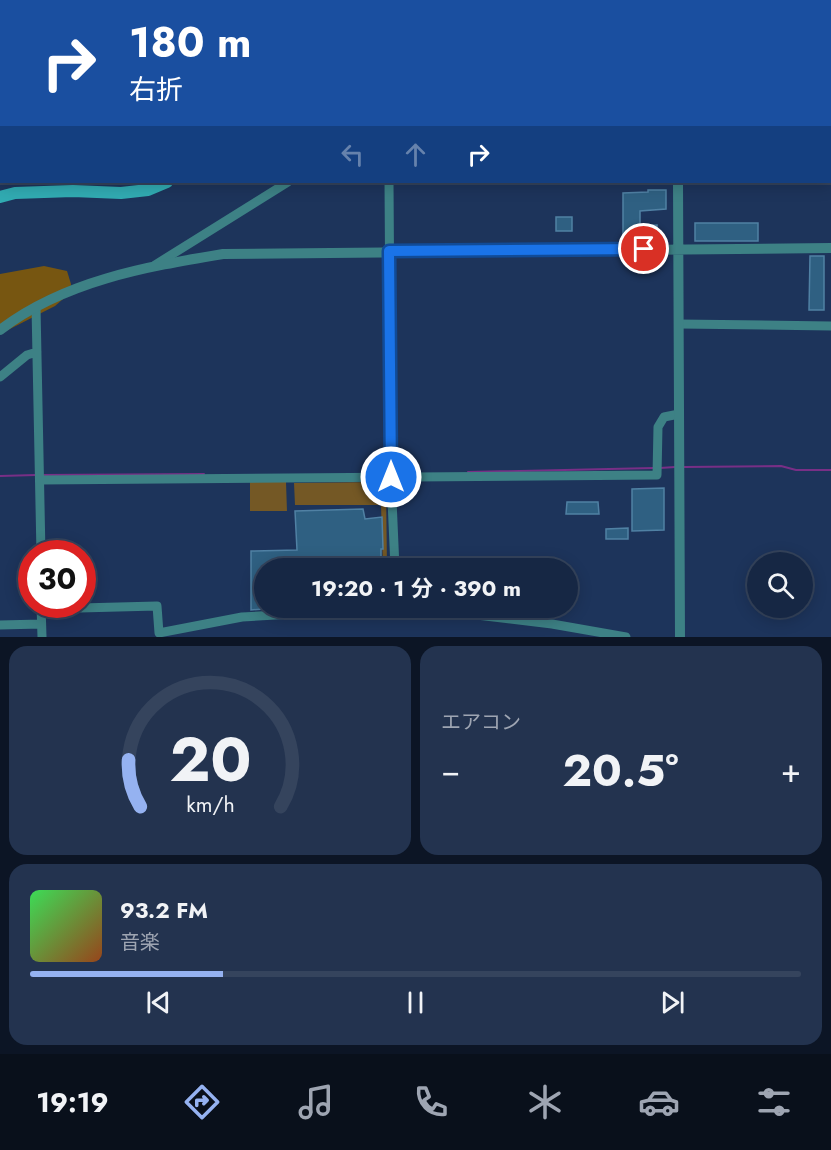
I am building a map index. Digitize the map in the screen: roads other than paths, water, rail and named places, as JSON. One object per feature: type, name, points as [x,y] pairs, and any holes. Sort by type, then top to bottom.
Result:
[{"type":"main road","points":[[0,197],[15,193],[110,187],[148,190],[165,183]]},
{"type":"street","points":[[155,265],[286,183]]},
{"type":"street","points":[[389,183],[391,477],[395,558]]},
{"type":"street","points":[[678,183],[680,637]]},
{"type":"street","points":[[0,330],[63,293],[155,265],[223,254],[831,248]]},
{"type":"street","points":[[36,307],[41,540]]},
{"type":"street","points":[[679,324],[831,326]]},
{"type":"street","points":[[0,377],[27,355],[37,352]]},
{"type":"street","points":[[40,480],[657,475],[658,427],[664,417],[679,414]]},
{"type":"street","points":[[96,607],[157,606],[159,633],[254,615]]},
{"type":"street","points":[[41,618],[42,637]]},
{"type":"street","points":[[502,618],[626,637]]},
{"type":"street","points":[[0,625],[41,624]]},
{"type":"waterway","points":[[684,467],[781,466],[796,470],[831,470]]},
{"type":"waterway","points":[[660,468],[675,467]]},
{"type":"waterway","points":[[468,472],[654,468]]},
{"type":"waterway","points":[[42,475],[204,474]]},
{"type":"waterway","points":[[0,476],[36,475]]}]
